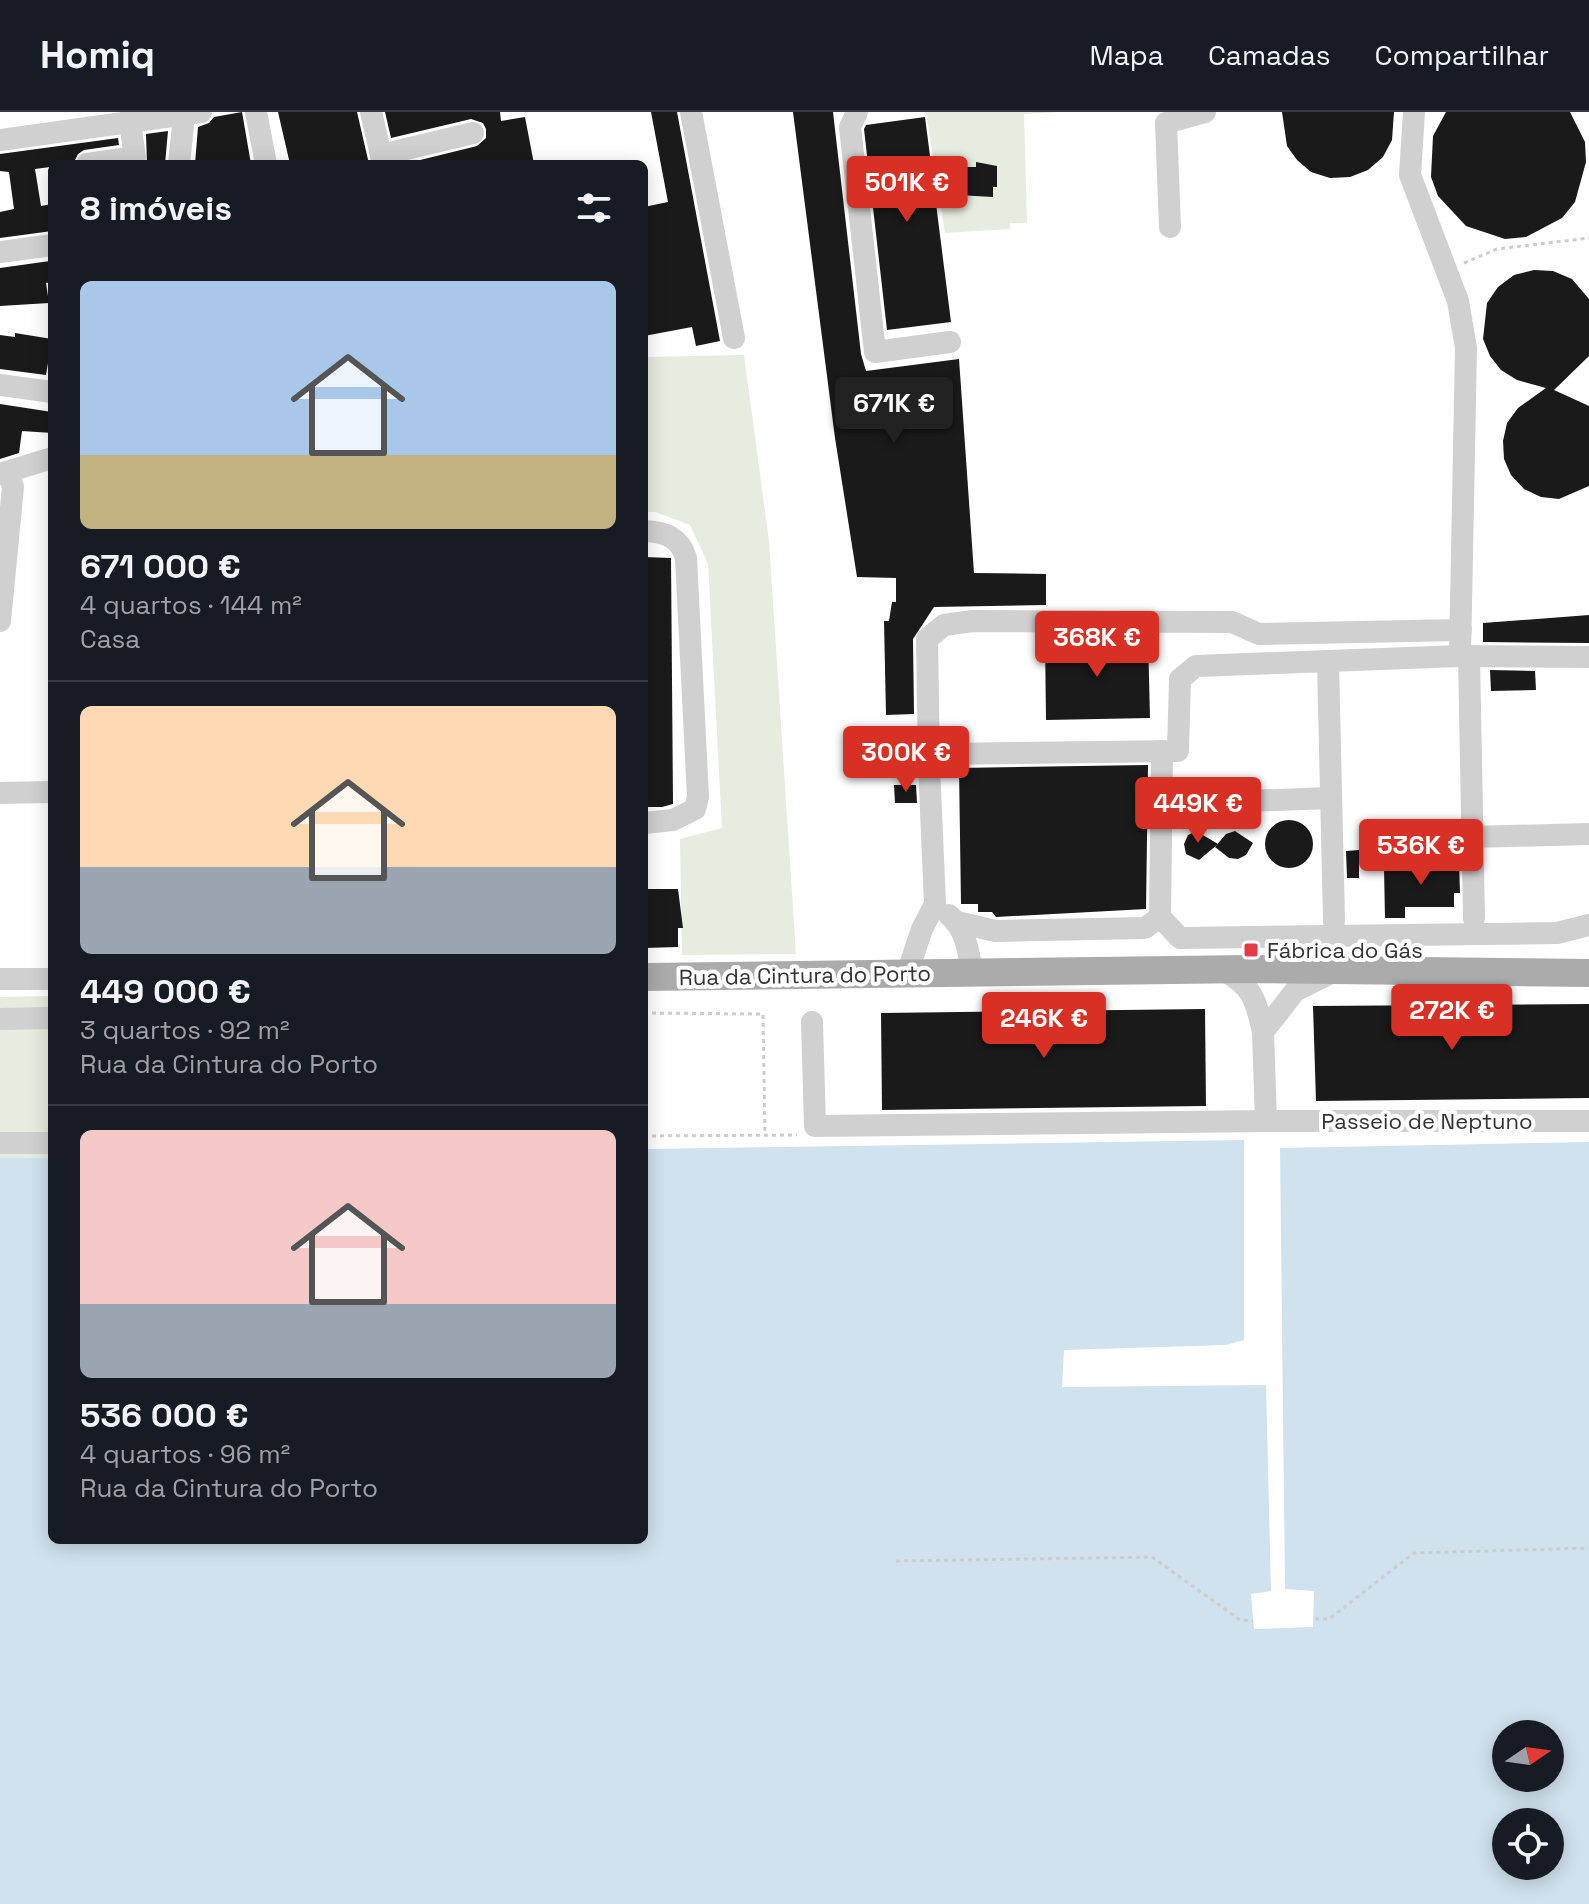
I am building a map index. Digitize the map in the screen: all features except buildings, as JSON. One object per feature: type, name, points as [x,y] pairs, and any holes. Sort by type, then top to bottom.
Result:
[{"type":"main road","name":"Rua da Cintura do Porto","points":[[648,977],[1223,970],[1589,973]]},
{"type":"street","points":[[256,112],[265,160]]},
{"type":"street","points":[[371,112],[382,159],[473,133]]},
{"type":"street","points":[[691,112],[734,338]]},
{"type":"street","points":[[857,112],[850,127],[875,352],[950,342]]},
{"type":"street","points":[[1170,227],[1166,123],[1205,112]]},
{"type":"street","points":[[1414,112],[1410,175],[1458,301],[1466,348],[1460,656],[1474,918]]},
{"type":"street","points":[[0,140],[192,114],[180,160]]},
{"type":"street","points":[[114,160],[135,157],[130,123]]},
{"type":"street","points":[[0,252],[48,246]]},
{"type":"street","points":[[0,385],[48,391]]},
{"type":"street","points":[[0,474],[48,459]]},
{"type":"street","points":[[0,474],[9,475],[13,487],[0,621]]},
{"type":"street","points":[[648,532],[669,535],[680,544],[686,558],[698,797],[695,809],[686,816],[648,822]]},
{"type":"street","points":[[907,974],[922,929],[935,904],[927,639],[944,625],[973,621],[1232,622],[1259,634],[1461,630]]},
{"type":"street","points":[[929,765],[941,754],[1178,751],[1180,679],[1196,666],[1462,656],[1589,657]]},
{"type":"street","points":[[1328,662],[1334,921]]},
{"type":"street","points":[[1162,751],[1160,917],[1180,938],[1557,933],[1589,925]]},
{"type":"street","points":[[0,793],[48,792]]},
{"type":"street","points":[[1162,804],[1331,798]]},
{"type":"street","points":[[1471,837],[1589,834]]},
{"type":"street","points":[[935,904],[957,922],[995,931],[1145,928],[1160,917]]},
{"type":"street","points":[[957,922],[969,951],[972,973]]},
{"type":"street","points":[[1223,970],[1243,982],[1253,993],[1263,1032],[1266,1121]]},
{"type":"street","points":[[1263,1032],[1295,991],[1337,970]]},
{"type":"street","points":[[0,979],[48,979]]},
{"type":"street","points":[[0,1019],[48,1018]]},
{"type":"street","name":"Passeio de Neptuno","points":[[812,1022],[815,1126],[1589,1121]]},
{"type":"street","points":[[0,1143],[48,1143]]},
{"type":"path","points":[[1446,271],[1497,249],[1589,238]]},
{"type":"path","points":[[648,1013],[763,1014],[765,1135],[648,1136]]},
{"type":"path","points":[[1315,1619],[1329,1619],[1414,1553],[1589,1548]]},
{"type":"path","points":[[896,1561],[1152,1557],[1240,1620],[1253,1621]]},
{"type":"shaded area","points":[[926,112],[1059,112],[1024,114],[1027,223],[1010,223],[1010,229],[945,233]]},
{"type":"shaded area","points":[[744,355],[769,541],[796,954],[682,955],[680,839],[722,828],[708,564],[690,525],[648,512],[648,357]]},
{"type":"shaded area","points":[[48,996],[48,1446],[0,1453],[0,997]]},
{"type":"water","points":[[1244,1140],[1244,1340],[1226,1345],[1064,1350],[1062,1387],[1266,1385],[1271,1591],[1251,1594],[1254,1629],[1313,1627],[1314,1591],[1285,1589],[1280,1148],[1589,1142],[1589,1904],[0,1904],[0,1158],[48,1158],[48,1544],[648,1544],[648,1149]]},
{"type":"place","name":"Fábrica do Gás","points":[[1251,950]]}]
